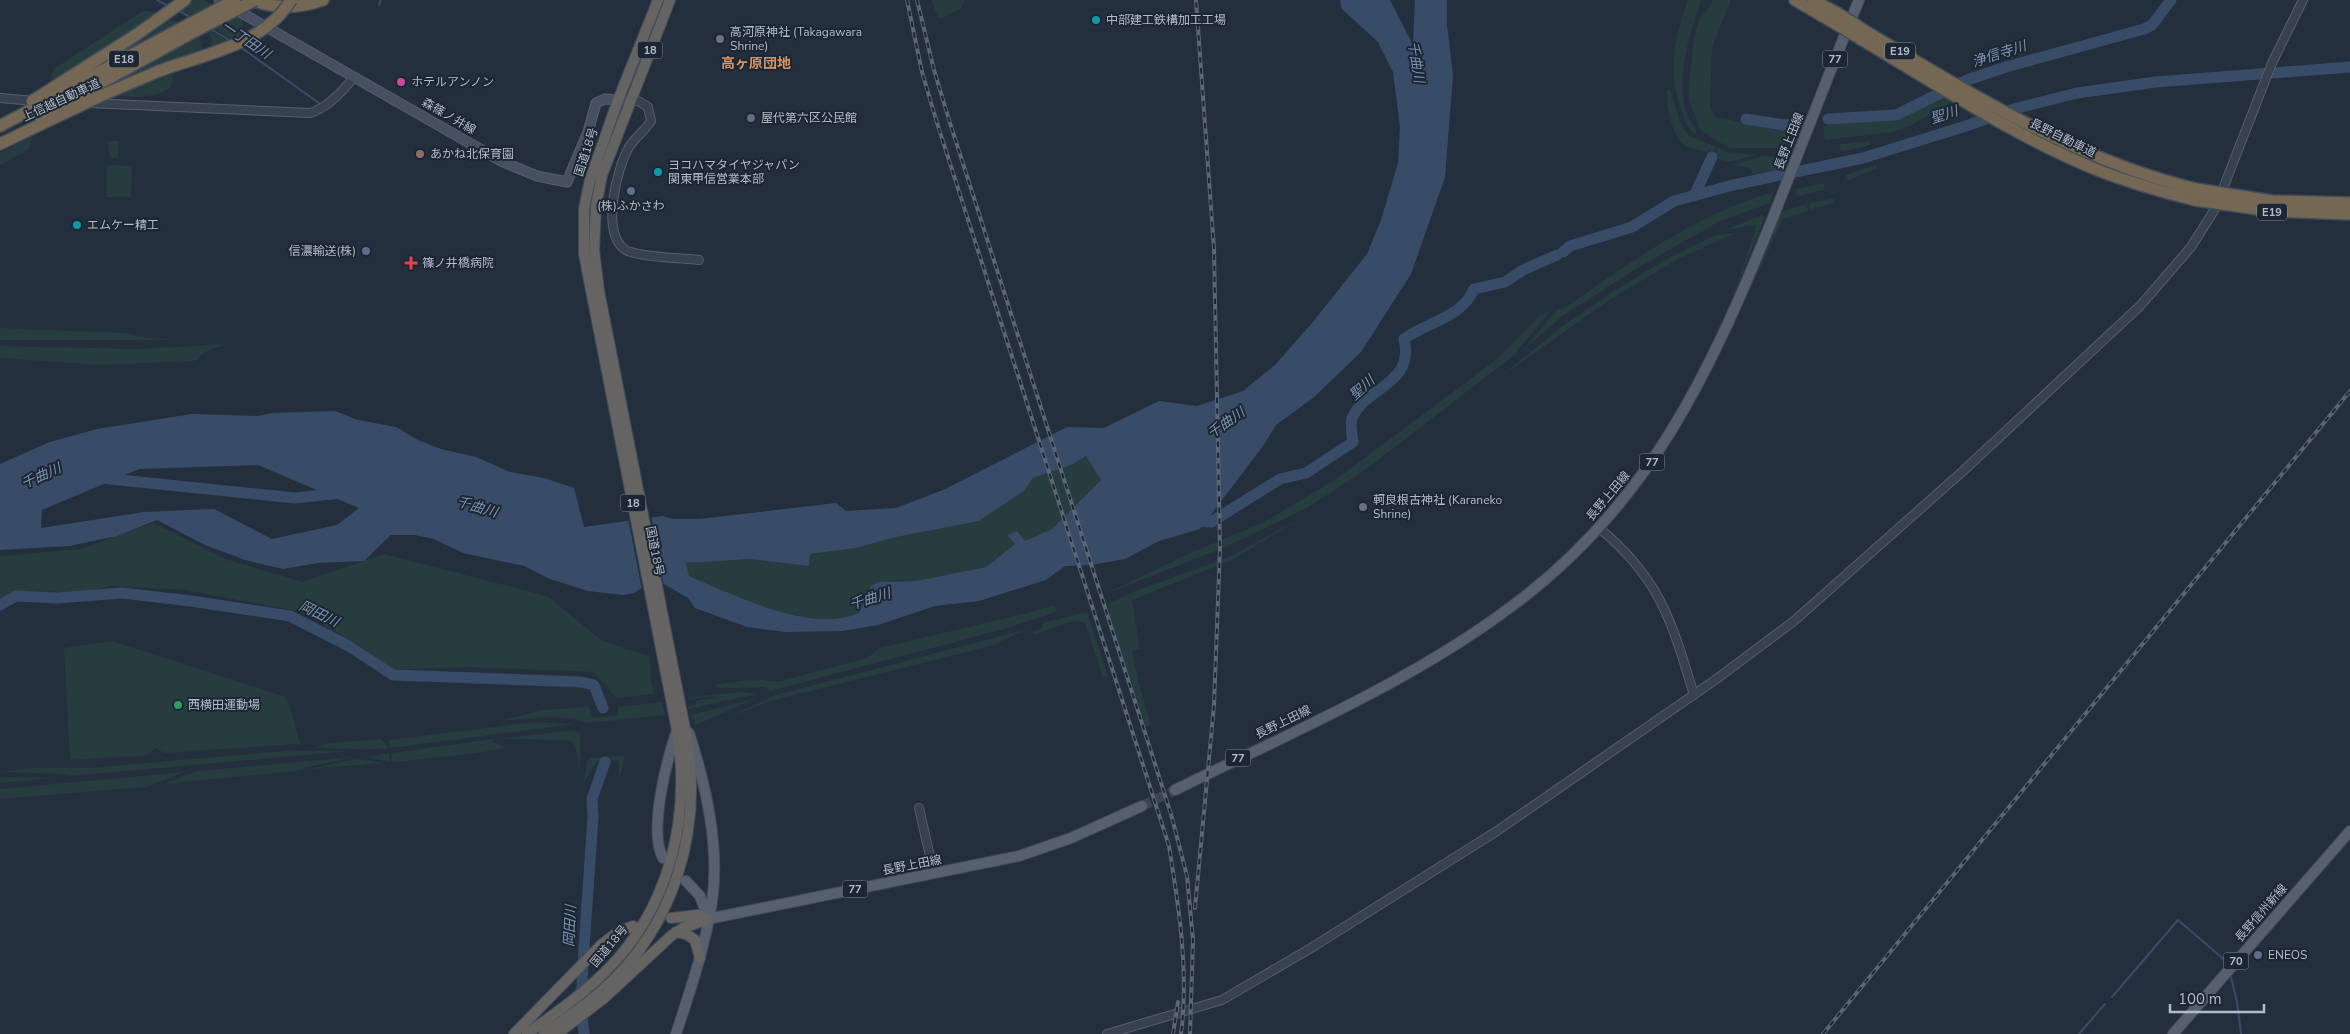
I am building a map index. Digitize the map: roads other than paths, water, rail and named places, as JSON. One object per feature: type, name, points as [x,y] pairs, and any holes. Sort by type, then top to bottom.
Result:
[{"type":"highway","name":"上信越自動車道","points":[[0,139],[63,87],[185,0]]},
{"type":"highway","name":"上信越自動車道","points":[[103,88],[184,32],[235,0]]},
{"type":"highway","name":"上信越自動車道","points":[[63,87],[253,0]]},
{"type":"highway","points":[[253,0],[274,6],[290,7],[323,0]]},
{"type":"highway","name":"上信越自動車道","points":[[0,126],[23,120],[103,88],[224,49],[253,36],[277,18],[290,0]]},
{"type":"highway","name":"長野自動車道","points":[[1794,0],[1834,17]]},
{"type":"highway","name":"長野自動車道","points":[[1813,0],[1834,17],[1933,76],[2053,144],[2119,178],[2271,212],[2350,214]]},
{"type":"highway","name":"国道18号","points":[[544,1034],[570,1020],[597,1000],[643,945],[665,909],[678,876],[689,836],[692,805],[691,765],[595,292],[584,254],[584,209],[590,180],[638,49],[665,1]]},
{"type":"highway","name":"国道18号","points":[[595,292],[596,206],[602,175],[665,1]]},
{"type":"highway","name":"上信越自動車道","points":[[0,120],[23,120]]},
{"type":"highway","name":"上信越自動車道","points":[[0,144],[23,120]]},
{"type":"highway","name":"長野自動車道","points":[[2196,195],[2272,201],[2350,203]]},
{"type":"highway","name":"国道18号","points":[[527,1034],[597,980],[624,952],[644,922],[658,896],[677,838],[682,792],[677,730],[680,715]]},
{"type":"highway","points":[[671,918],[698,915],[708,919]]},
{"type":"highway","points":[[597,1000],[676,932],[708,919]]},
{"type":"highway","points":[[514,1034],[596,950],[612,936],[633,926]]},
{"type":"highway","points":[[676,932],[686,934],[695,940],[700,958]]},
{"type":"highway","points":[[557,1034],[570,1020]]},
{"type":"main road","name":"森篠ノ井線","points":[[219,0],[522,171],[567,182],[588,132],[596,103],[605,99],[630,101]]},
{"type":"main road","name":"長野上田線","points":[[1175,790],[1378,688],[1457,644],[1495,619],[1540,584],[1599,528],[1645,472],[1696,392],[1732,315],[1779,202],[1859,0]]},
{"type":"main road","points":[[676,1034],[700,958],[713,887],[710,827],[701,776],[680,715]]},
{"type":"main road","points":[[663,858],[658,845],[657,828],[666,766],[677,730]]},
{"type":"main road","name":"長野上田線","points":[[708,919],[934,874],[1032,852],[1087,831],[1142,806]]},
{"type":"main road","name":"長野信州新線","points":[[2173,1034],[2350,831]]},
{"type":"main road","points":[[686,881],[700,896],[708,919]]},
{"type":"street","points":[[1107,1034],[1222,1000],[1246,987],[1497,831],[1694,695],[1794,621],[2006,431],[2050,387],[2140,306],[2190,247],[2215,209],[2272,62],[2303,0]]},
{"type":"street","points":[[0,98],[39,102],[141,104],[310,113],[328,103],[354,77]]},
{"type":"street","points":[[630,101],[638,101],[648,107],[652,122],[633,140],[619,172],[613,205],[615,236],[624,250],[699,260]]},
{"type":"street","points":[[1599,528],[1635,562],[1656,590],[1672,625],[1694,695]]},
{"type":"street","points":[[919,808],[934,874]]},
{"type":"water","points":[[1340,0],[1390,0],[1413,45],[1415,0],[1447,0],[1447,25],[1453,75],[1445,177],[1411,274],[1361,352],[1313,398],[1276,425],[1263,446],[1200,529],[1159,541],[1125,559],[1091,565],[1065,566],[1046,580],[979,601],[935,606],[878,625],[843,631],[785,632],[747,627],[695,608],[688,598],[655,579],[634,593],[623,595],[588,591],[550,579],[524,566],[463,553],[434,539],[415,535],[391,535],[364,561],[318,563],[283,569],[245,560],[205,545],[157,520],[117,536],[69,546],[0,550],[0,464],[50,442],[97,429],[192,414],[258,416],[273,413],[335,411],[358,420],[396,427],[418,440],[441,449],[476,457],[510,472],[544,478],[574,488],[584,527],[663,516],[673,519],[699,519],[836,503],[846,511],[896,508],[943,490],[1067,427],[1104,428],[1159,401],[1197,406],[1243,391],[1275,365],[1312,323],[1367,254],[1381,220],[1398,163],[1400,127],[1393,72],[1378,42],[1341,8]],"holes":[[[1086,456],[1101,480],[1052,529],[1025,541],[1017,531],[1007,535],[1015,544],[986,567],[916,581],[878,582],[870,587],[859,613],[840,618],[818,619],[796,616],[750,602],[689,576],[686,563],[750,559],[809,566],[810,554],[856,548],[896,537],[979,521],[1024,491],[1033,478],[1071,465]],[[258,465],[359,508],[337,525],[272,539],[214,509],[144,512],[41,528],[42,510],[139,469]]]},
{"type":"waterway","name":"一丁田川","points":[[157,0],[168,6]]},
{"type":"waterway","name":"一丁田川","points":[[379,5],[381,0]]},
{"type":"waterway","name":"浄信寺川","points":[[1828,119],[1896,115],[1967,80],[2006,67],[2144,29],[2152,25],[2171,0]]},
{"type":"waterway","name":"一丁田川","points":[[179,11],[192,18]]},
{"type":"waterway","name":"一丁田川","points":[[209,28],[231,41]]},
{"type":"waterway","name":"一丁田川","points":[[239,46],[319,103]]},
{"type":"waterway","name":"聖川","points":[[1563,252],[1570,246],[1632,227],[1674,201],[1733,185],[1863,158],[2014,109],[2077,93],[2156,82],[2350,67]]},
{"type":"waterway","name":"浄信寺川","points":[[1746,119],[1784,125],[1799,123]]},
{"type":"waterway","name":"浄信寺川","points":[[1694,196],[1712,157]]},
{"type":"waterway","name":"聖川","points":[[1191,521],[1211,522],[1280,479],[1306,473],[1353,442],[1352,418],[1359,407],[1396,376],[1402,366],[1405,354],[1404,339],[1453,313],[1461,307],[1474,289],[1505,282],[1523,270],[1557,255]]},
{"type":"waterway","name":"千曲川","points":[[100,478],[295,498],[342,493]]},
{"type":"waterway","name":"岡田川","points":[[0,605],[16,596],[57,598],[122,593],[290,616],[349,646],[393,675],[581,682],[594,685],[603,708]]},
{"type":"waterway","name":"岡田川","points":[[584,1034],[581,1006],[593,817],[592,799],[605,762]]},
{"type":"waterway","points":[[2112,997],[2178,920],[2227,962]]},
{"type":"waterway","points":[[2231,977],[2237,1002],[2241,1034]]},
{"type":"waterway","points":[[2079,1034],[2105,1004]]},
{"type":"tunnel","points":[[1142,806],[1175,790]]},
{"type":"railway","points":[[907,0],[922,72],[938,126],[1169,846],[1182,940],[1184,987],[1181,1034]]},
{"type":"railway","points":[[917,0],[934,70],[950,123],[1171,814],[1187,876],[1193,940],[1190,1034]]},
{"type":"railway","points":[[1195,908],[1214,705],[1220,548],[1214,249],[1196,0]]},
{"type":"railway","points":[[1823,1034],[2350,391]]},
{"type":"railway","points":[[1173,1034],[1178,1002]]},
{"type":"place","name":"中部建工鉄構加工工場","points":[[1096,20]]},
{"type":"place","name":"高河原神社 (Takagawara Shrine)","points":[[720,39]]},
{"type":"place","name":"ホテルアンノン","points":[[401,82]]},
{"type":"place","name":"屋代第六区公民館","points":[[751,118]]},
{"type":"place","name":"あかね北保育園","points":[[420,154]]},
{"type":"place","name":"ヨコハマタイヤジャパン 関東甲信営業本部","points":[[658,172]]},
{"type":"place","name":"(株)ふかさわ","points":[[631,191]]},
{"type":"place","name":"エムケー精工","points":[[77,225]]},
{"type":"place","name":"信濃輸送(株)","points":[[366,251]]},
{"type":"place","name":"篠ノ井橋病院","points":[[411,263]]},
{"type":"place","name":"軻良根古神社 (Karaneko Shrine)","points":[[1363,507]]},
{"type":"place","name":"西横田運動場","points":[[178,705]]},
{"type":"place","name":"ENEOS","points":[[2258,955]]},
{"type":"district","name":"高ヶ原団地","points":[[756,63]]}]
